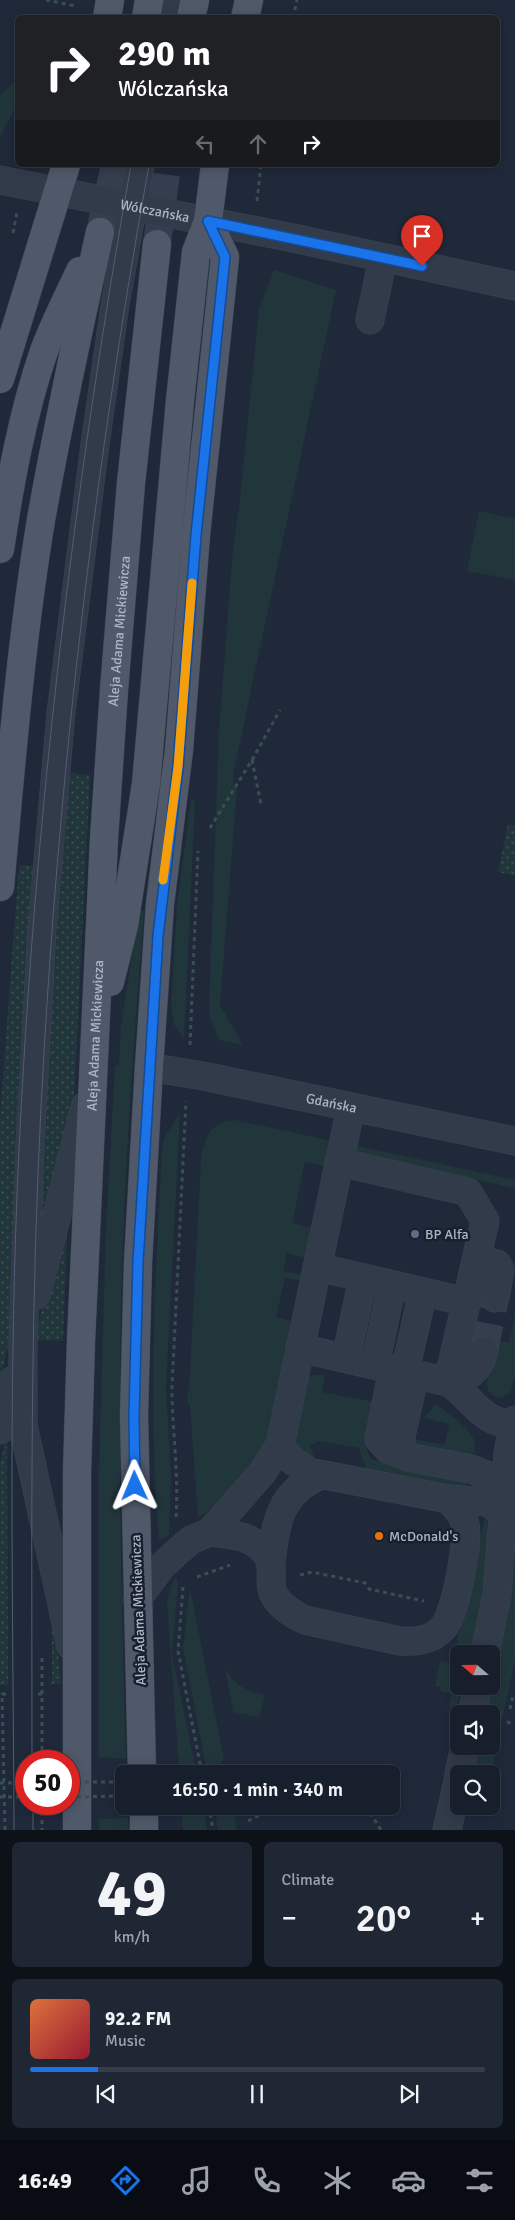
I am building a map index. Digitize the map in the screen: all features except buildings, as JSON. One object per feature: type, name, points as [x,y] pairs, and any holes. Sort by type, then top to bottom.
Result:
[{"type":"main road","points":[[107,15],[110,0]]},
{"type":"main road","points":[[146,15],[149,0]]},
{"type":"main road","points":[[192,15],[195,0]]},
{"type":"main road","points":[[246,15],[249,0]]},
{"type":"main road","points":[[0,379],[65,167]]},
{"type":"main road","points":[[94,1044],[124,924],[146,784],[173,475],[196,252],[208,221],[215,167]]},
{"type":"main road","name":"Aleja Adama Mickiewicza","points":[[142,1765],[134,1416],[138,1262],[160,904],[179,750],[196,535],[225,257],[208,221]]},
{"type":"main road","points":[[0,549],[16,454],[42,359],[99,231],[42,520],[17,702],[0,887]]},
{"type":"main road","name":"Aleja Adama Mickiewicza","points":[[77,1830],[77,1464],[92,1081],[116,661],[135,438],[157,244]]},
{"type":"main road","points":[[144,1815],[144,1830]]},
{"type":"street","points":[[168,15],[171,0]]},
{"type":"street","points":[[77,1670],[24,1436],[22,1416],[30,1144],[43,919],[61,713],[95,444],[140,167]]},
{"type":"street","name":"Wólczańska","points":[[0,180],[254,230],[515,286]]},
{"type":"street","points":[[370,320],[383,258]]},
{"type":"street","name":"Gdańska","points":[[149,1067],[188,1073],[515,1141]]},
{"type":"street","points":[[0,1430],[92,1081]]},
{"type":"street","points":[[350,1107],[339,1162],[378,1282],[375,1365],[379,1439],[388,1449],[408,1457],[471,1469],[506,1483]]},
{"type":"street","points":[[137,1599],[160,1568],[177,1552],[191,1540],[210,1532],[262,1473],[280,1445],[375,1365],[467,1302],[485,1221],[468,1192],[339,1162]]},
{"type":"street","points":[[477,1259],[497,1264],[500,1270],[495,1298]]},
{"type":"street","points":[[378,1282],[467,1302]]},
{"type":"street","points":[[375,1365],[378,1282]]},
{"type":"street","points":[[375,1365],[378,1282]]},
{"type":"street","points":[[375,1365],[459,1380],[475,1371],[481,1362],[484,1351]]},
{"type":"street","points":[[375,1365],[460,1389],[486,1415],[495,1420],[514,1423],[508,1452],[497,1594],[487,1645]]},
{"type":"street","points":[[280,1445],[289,1458],[309,1472],[448,1499],[487,1502],[503,1512]]},
{"type":"street","points":[[322,1475],[303,1484],[288,1498],[275,1529],[270,1565],[272,1591],[276,1598],[289,1610],[305,1620],[400,1641],[415,1642],[429,1638],[443,1628],[451,1612],[466,1543],[465,1525],[461,1513],[448,1499]]},
{"type":"street","points":[[210,1532],[243,1537],[252,1541],[264,1551],[270,1565]]},
{"type":"street","points":[[447,1830],[450,1815]]},
{"type":"path","points":[[46,0],[76,6]]},
{"type":"path","points":[[294,15],[297,0]]},
{"type":"path","points":[[254,230],[261,167]]},
{"type":"path","points":[[210,828],[280,710]]},
{"type":"path","points":[[252,760],[261,804]]},
{"type":"path","points":[[198,847],[172,1387],[172,1431],[177,1480],[174,1533],[183,1583],[178,1651],[200,1765]]},
{"type":"path","points":[[197,1576],[234,1564],[270,1565],[303,1576],[312,1572],[365,1583],[370,1589],[424,1601],[426,1592]]},
{"type":"path","points":[[5,1830],[2,1694],[8,1694]]},
{"type":"path","points":[[38,1694],[42,1694],[42,1750]]},
{"type":"path","points":[[510,1709],[513,1696]]},
{"type":"path","points":[[507,1722],[514,1724]]},
{"type":"path","points":[[80,1782],[115,1782]]},
{"type":"path","points":[[0,1783],[15,1783]]},
{"type":"path","points":[[80,1797],[115,1796]]},
{"type":"path","points":[[0,1797],[15,1797]]},
{"type":"path","points":[[42,1815],[42,1830]]},
{"type":"path","points":[[210,1815],[213,1830]]},
{"type":"path","points":[[248,1821],[260,1815]]},
{"type":"path","points":[[372,1815],[381,1830]]},
{"type":"green space","points":[[15,82],[15,108],[0,137],[0,95]]},
{"type":"green space","points":[[274,270],[336,290],[233,775],[233,786],[237,787],[220,1005],[243,1045],[219,1040],[210,1017],[209,1008],[219,731],[233,548],[240,500],[259,309]]},
{"type":"green space","points":[[479,511],[515,519],[515,580],[467,571]]},
{"type":"green space","points":[[70,773],[90,775],[73,1118],[40,1241],[51,1007]]},
{"type":"green space","points":[[191,800],[195,801],[184,1040],[174,1024],[171,1008],[177,905]]},
{"type":"green space","points":[[508,824],[515,826],[515,876],[498,872]]},
{"type":"green space","points":[[19,865],[33,866],[18,1091],[9,1341],[0,1383],[0,1117]]},
{"type":"green space","points":[[139,911],[144,911],[128,1139],[121,1310],[120,1514],[126,1759],[99,1757],[99,1471],[106,1230],[115,1065],[119,1065],[121,1026]]},
{"type":"green space","points":[[180,1113],[166,1387],[171,1479],[169,1535],[159,1541],[153,1394],[159,1197],[162,1148],[165,1136]]},
{"type":"green space","points":[[235,1120],[332,1141],[327,1167],[305,1162],[292,1223],[313,1228],[306,1258],[287,1253],[283,1271],[302,1275],[301,1281],[285,1278],[276,1317],[292,1321],[268,1438],[257,1458],[217,1505],[198,1518],[190,1405],[188,1405],[187,1391],[189,1391],[201,1161],[209,1133],[219,1124]]},
{"type":"green space","points":[[358,1146],[515,1180],[515,1188],[363,1155],[356,1151]]},
{"type":"green space","points":[[68,1211],[63,1341],[37,1340],[37,1327]]},
{"type":"green space","points":[[515,1314],[515,1376],[511,1391],[505,1396],[497,1397],[488,1390],[488,1372],[492,1355],[496,1355],[499,1340],[509,1343]]},
{"type":"green space","points":[[325,1375],[322,1392],[374,1402],[366,1447],[371,1459],[457,1477],[467,1481],[468,1487],[465,1489],[368,1475],[359,1448],[319,1441],[310,1446],[317,1465],[313,1464],[291,1441],[308,1377]]},
{"type":"green space","points":[[436,1404],[457,1420],[471,1434],[475,1442],[475,1449],[471,1457],[410,1443],[413,1439],[445,1445],[449,1424],[424,1418]]},
{"type":"green space","points":[[7,1435],[8,1685],[0,1685],[0,1463]]},
{"type":"green space","points":[[485,1517],[488,1518],[485,1598],[473,1645],[456,1645]]},
{"type":"green space","points":[[515,1558],[515,1659],[500,1731],[500,1705],[488,1705],[490,1695],[500,1695],[500,1646],[511,1593]]},
{"type":"green space","points":[[176,1576],[178,1584],[172,1654],[195,1765],[179,1765],[167,1601]]},
{"type":"green space","points":[[190,1588],[224,1759],[220,1765],[206,1765],[183,1648]]},
{"type":"green space","points":[[52,1617],[58,1651],[61,1684],[52,1684]]},
{"type":"green space","points":[[440,1661],[450,1663],[450,1694],[440,1691],[441,1687],[435,1686]]},
{"type":"green space","points":[[225,1668],[232,1679],[241,1686],[265,1695],[259,1717],[233,1712]]},
{"type":"green space","points":[[452,1695],[460,1695],[457,1704],[449,1706]]},
{"type":"green space","points":[[477,1755],[495,1755],[493,1765],[476,1765]]},
{"type":"green space","points":[[182,1815],[204,1815],[207,1830],[183,1830]]},
{"type":"green space","points":[[216,1815],[234,1815],[237,1830],[218,1830]]},
{"type":"green space","points":[[128,1818],[129,1830],[99,1830],[99,1819]]},
{"type":"tunnel","points":[[100,232],[115,167]]},
{"type":"tunnel","points":[[157,244],[167,167]]},
{"type":"tunnel","points":[[484,1351],[495,1298]]},
{"type":"tram line","points":[[160,15],[163,0]]},
{"type":"tram line","points":[[178,15],[181,0]]},
{"type":"tram line","points":[[14,1830],[13,1319],[19,1149],[26,1025],[46,779],[74,533],[110,287],[131,167]]},
{"type":"tram line","points":[[32,1750],[32,1467],[35,1246],[44,1046],[53,920],[63,793],[91,541],[108,415],[149,167]]},
{"type":"tram line","points":[[33,1815],[33,1830]]},
{"type":"slow traffic","points":[[163,880],[178,767],[192,583]]},
{"type":"place","name":"BP Alfa","points":[[415,1234]]},
{"type":"place","name":"McDonald's","points":[[379,1536]]},
{"type":"route","points":[[135,1486],[134,1416],[138,1262],[160,904],[178,767],[196,535],[225,257],[208,221],[422,266]]}]
